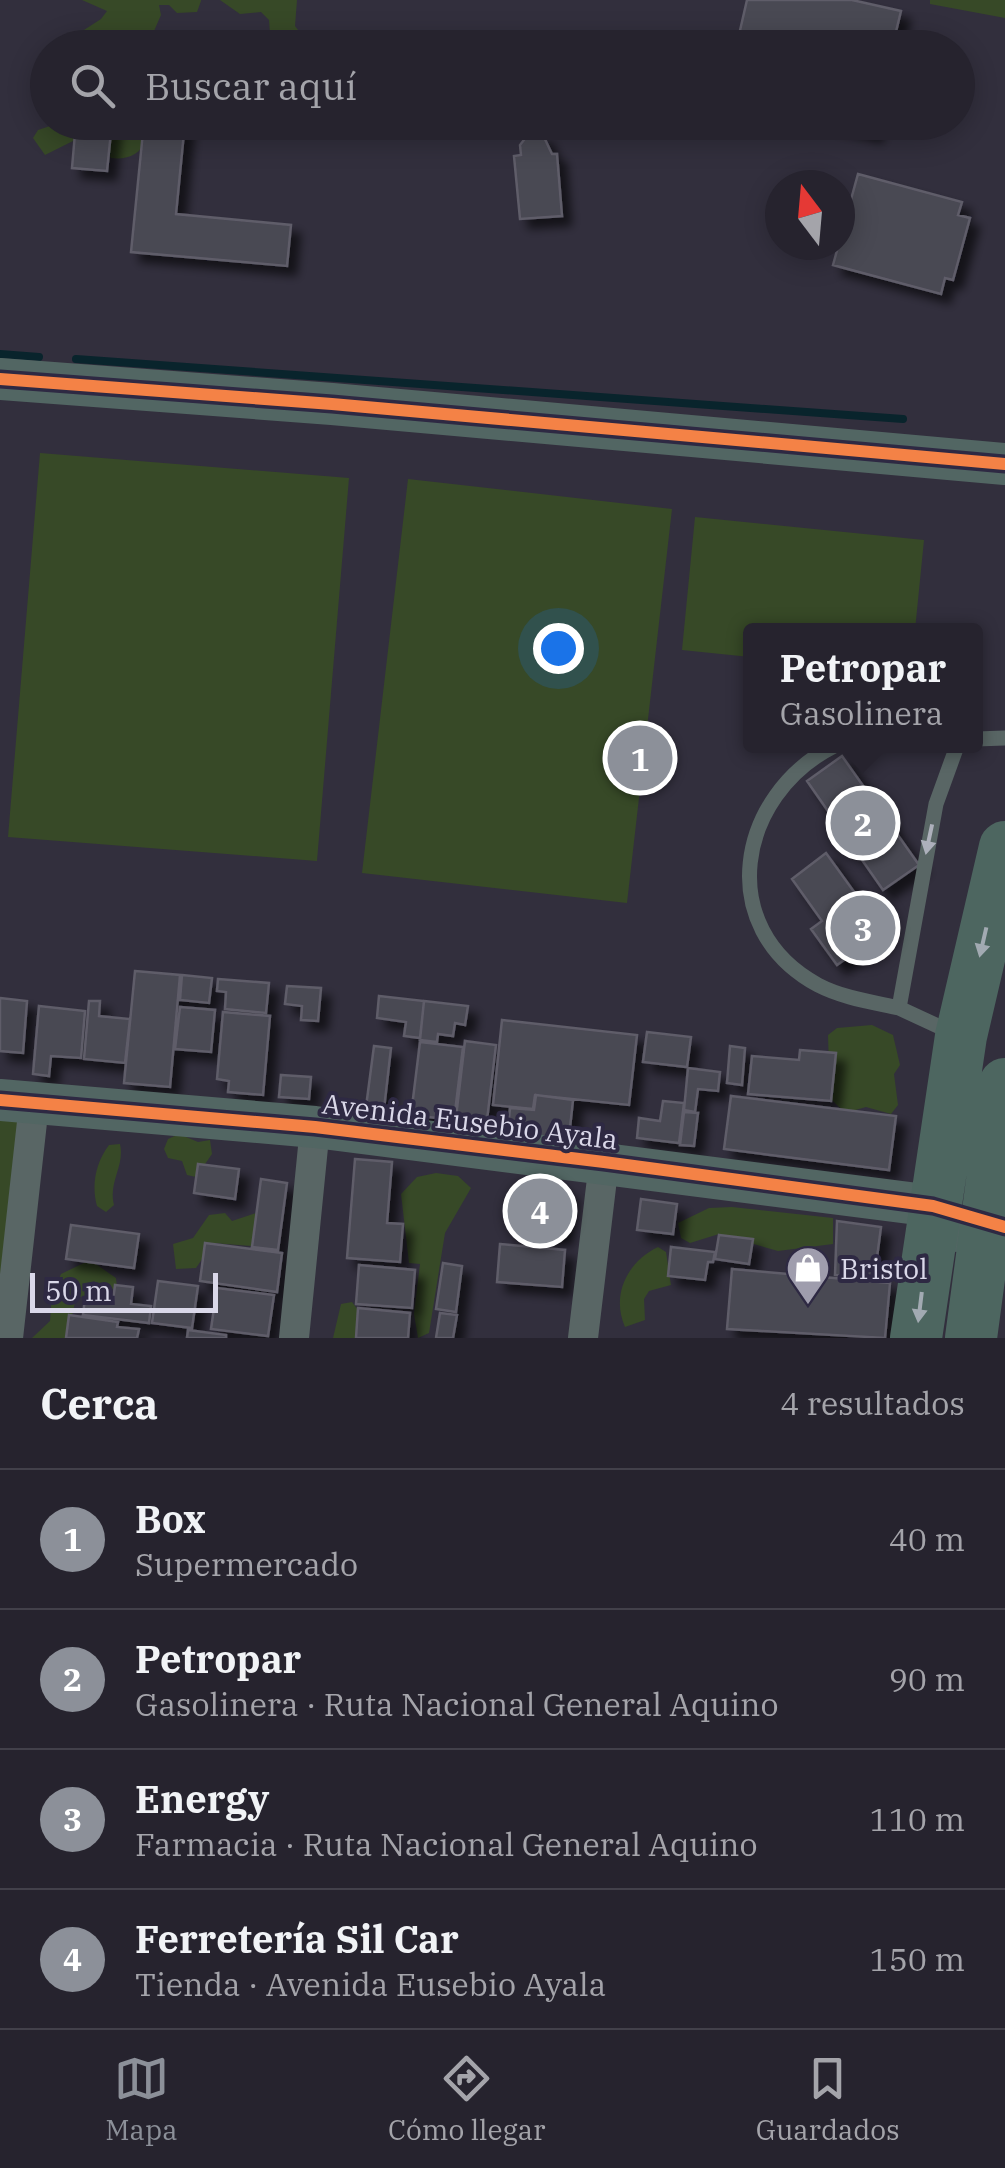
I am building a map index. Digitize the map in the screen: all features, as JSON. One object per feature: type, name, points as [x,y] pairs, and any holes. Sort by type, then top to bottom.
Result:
[{"type":"highway","points":[[916,1338],[960,1036],[1005,847]]},
{"type":"highway","points":[[973,1328],[996,1224],[1005,1084]]},
{"type":"street","points":[[0,379],[332,404],[1005,464]]},
{"type":"street","points":[[8,1338],[17,1102]]},
{"type":"street","name":"Avenida Eusebio Ayala","points":[[17,1102],[316,1127],[933,1206]]},
{"type":"street","points":[[294,1338],[316,1127]]},
{"type":"street","points":[[584,1338],[604,1162]]},
{"type":"street","points":[[933,1206],[996,1224]]},
{"type":"street","points":[[933,1206],[952,1224],[964,1244],[965,1288],[973,1328]]},
{"type":"lane","points":[[824,753],[787,780],[752,837],[750,887],[766,940],[816,984],[899,1008],[960,1036]]},
{"type":"lane","points":[[899,1008],[936,804],[954,753]]},
{"type":"green space","points":[[82,0],[201,0],[197,12],[177,13],[169,5],[159,5],[161,15],[154,30],[84,30],[107,11]]},
{"type":"green space","points":[[220,0],[297,0],[298,30],[270,30],[269,20],[261,12],[240,14]]},
{"type":"green space","points":[[930,0],[1005,0],[1005,18],[930,4]]},
{"type":"green space","points":[[34,140],[75,140],[45,155]]},
{"type":"green space","points":[[91,140],[147,140],[137,153],[123,158],[111,158],[106,148]]},
{"type":"green space","points":[[40,453],[349,478],[317,861],[8,837]]},
{"type":"green space","points":[[408,479],[672,509],[627,903],[362,873]]},
{"type":"green space","points":[[695,517],[924,540],[916,623],[743,623],[743,656],[682,650]]},
{"type":"green space","points":[[872,1025],[893,1035],[900,1065],[894,1074],[898,1105],[891,1114],[866,1107],[845,1113],[830,1098],[828,1035],[837,1028]]},
{"type":"green space","points":[[0,1115],[33,1124],[0,1338]]},
{"type":"green space","points":[[179,1134],[198,1142],[210,1140],[212,1154],[196,1177],[187,1175],[182,1161],[168,1158],[164,1149],[168,1139]]},
{"type":"green space","points":[[120,1144],[114,1205],[106,1212],[97,1206],[96,1174],[109,1145]]},
{"type":"green space","points":[[436,1173],[458,1176],[471,1188],[445,1233],[429,1333],[418,1338],[414,1314],[420,1264],[409,1263],[401,1194],[417,1177]]},
{"type":"green space","points":[[709,1208],[833,1218],[833,1244],[778,1251],[719,1234],[690,1243],[681,1238],[678,1223]]},
{"type":"green space","points":[[259,1212],[251,1246],[213,1243],[196,1268],[176,1269],[173,1244],[193,1238],[209,1215],[225,1213],[232,1221]]},
{"type":"green space","points":[[658,1247],[666,1252],[671,1285],[649,1291],[644,1299],[645,1320],[625,1327],[620,1303],[625,1281],[638,1261]]},
{"type":"green space","points":[[90,1260],[116,1278],[117,1288],[76,1298],[67,1338],[32,1338],[50,1321],[52,1294],[61,1274]]},
{"type":"green space","points":[[352,1302],[361,1314],[356,1338],[333,1338],[341,1304]]},
{"type":"building","points":[[747,0],[852,0],[901,11],[896,30],[740,30]]},
{"type":"building","points":[[74,140],[110,140],[107,171],[72,168]]},
{"type":"building","points":[[142,140],[183,140],[176,214],[291,225],[287,266],[131,252]]},
{"type":"building","points":[[524,140],[545,140],[552,154],[557,154],[562,216],[520,219],[514,156],[521,155]]},
{"type":"building","points":[[858,174],[962,202],[958,215],[970,218],[953,280],[945,278],[941,294],[833,265],[834,260],[855,260]]},
{"type":"building","points":[[842,756],[919,865],[883,890],[807,781]]},
{"type":"building","points":[[826,853],[883,932],[837,965],[811,929],[822,921],[792,879]]},
{"type":"building","points":[[135,971],[180,975],[170,1087],[124,1083]]},
{"type":"building","points":[[182,975],[212,978],[209,1003],[180,1000]]},
{"type":"building","points":[[218,979],[269,983],[266,1013],[225,1009],[226,992],[217,991]]},
{"type":"building","points":[[287,986],[321,988],[318,1021],[301,1020],[302,1006],[285,1004]]},
{"type":"building","points":[[379,996],[424,1001],[420,1038],[404,1036],[406,1022],[377,1018]]},
{"type":"building","points":[[0,998],[27,1001],[23,1053],[0,1051]]},
{"type":"building","points":[[89,1001],[100,1001],[99,1016],[130,1019],[125,1063],[84,1059]]},
{"type":"building","points":[[424,1001],[468,1006],[465,1025],[455,1023],[453,1036],[438,1034],[437,1042],[420,1040]]},
{"type":"building","points":[[39,1006],[85,1011],[81,1058],[51,1056],[49,1076],[33,1074]]},
{"type":"building","points":[[180,1007],[215,1010],[211,1052],[175,1049]]},
{"type":"building","points":[[223,1012],[270,1016],[263,1095],[228,1092],[229,1081],[217,1079]]},
{"type":"building","points":[[502,1020],[637,1035],[629,1105],[535,1095],[533,1109],[493,1105]]},
{"type":"building","points":[[647,1032],[691,1037],[687,1067],[643,1062]]},
{"type":"building","points":[[465,1041],[496,1045],[487,1120],[456,1117]]},
{"type":"building","points":[[420,1042],[463,1047],[454,1120],[411,1115]]},
{"type":"building","points":[[374,1046],[391,1048],[384,1109],[366,1107]]},
{"type":"building","points":[[730,1046],[745,1048],[742,1085],[727,1083]]},
{"type":"building","points":[[800,1050],[836,1053],[831,1101],[748,1094],[752,1056],[799,1060]]},
{"type":"building","points":[[688,1068],[720,1072],[718,1091],[698,1089],[695,1112],[684,1110]]},
{"type":"building","points":[[281,1075],[311,1077],[309,1099],[279,1097]]},
{"type":"building","points":[[536,1095],[573,1100],[568,1146],[507,1140],[510,1108],[534,1110]]},
{"type":"building","points":[[731,1096],[896,1116],[889,1170],[724,1149]]},
{"type":"building","points":[[663,1101],[684,1103],[679,1143],[637,1138],[639,1118],[660,1121]]},
{"type":"building","points":[[684,1112],[698,1113],[694,1146],[680,1145]]},
{"type":"building","points":[[355,1159],[392,1162],[387,1223],[403,1224],[400,1262],[347,1258]]},
{"type":"building","points":[[198,1164],[239,1169],[235,1199],[194,1193]]},
{"type":"building","points":[[261,1179],[287,1183],[278,1250],[252,1247]]},
{"type":"building","points":[[517,1187],[568,1191],[563,1236],[512,1231]]},
{"type":"building","points":[[641,1199],[677,1204],[673,1234],[637,1230]]},
{"type":"building","points":[[837,1221],[881,1227],[874,1280],[835,1275]]},
{"type":"building","points":[[71,1225],[139,1234],[134,1268],[66,1259]]},
{"type":"building","points":[[719,1235],[753,1239],[749,1264],[715,1259]]},
{"type":"building","points":[[205,1243],[282,1253],[277,1292],[200,1281]]},
{"type":"building","points":[[500,1244],[565,1250],[562,1287],[497,1282]]},
{"type":"building","points":[[671,1247],[715,1252],[713,1262],[708,1262],[705,1280],[668,1276]]},
{"type":"building","points":[[443,1263],[462,1266],[456,1312],[436,1309]]},
{"type":"building","points":[[359,1265],[415,1270],[412,1308],[356,1304]]},
{"type":"building","name":"Bristol","points":[[732,1269],[890,1283],[885,1338],[727,1329]]},
{"type":"building","points":[[158,1281],[198,1286],[192,1328],[152,1323]]},
{"type":"building","points":[[115,1285],[133,1287],[131,1304],[151,1306],[149,1323],[83,1315],[85,1298],[113,1301]]},
{"type":"building","points":[[217,1288],[274,1295],[268,1336],[211,1329]]},
{"type":"building","points":[[358,1308],[410,1313],[408,1338],[356,1338]]},
{"type":"building","points":[[440,1313],[457,1315],[453,1338],[436,1338]]},
{"type":"building","points":[[69,1315],[139,1329],[137,1338],[66,1338]]},
{"type":"building","points":[[188,1330],[226,1335],[226,1338],[187,1338]]},
{"type":"waterway","points":[[0,354],[39,357]]},
{"type":"waterway","points":[[76,359],[903,419]]},
{"type":"cycle path","points":[[0,379],[332,404],[1005,464]]},
{"type":"cycle path","points":[[0,1100],[315,1127],[604,1162],[933,1206],[1005,1227]]},
{"type":"place","name":"Box","points":[[640,758]]},
{"type":"place","name":"Petropar","points":[[863,823]]},
{"type":"place","name":"Energy","points":[[863,928]]},
{"type":"place","name":"Ferretería Sil Car","points":[[540,1211]]},
{"type":"place","name":"Bristol","points":[[808,1306]]}]
